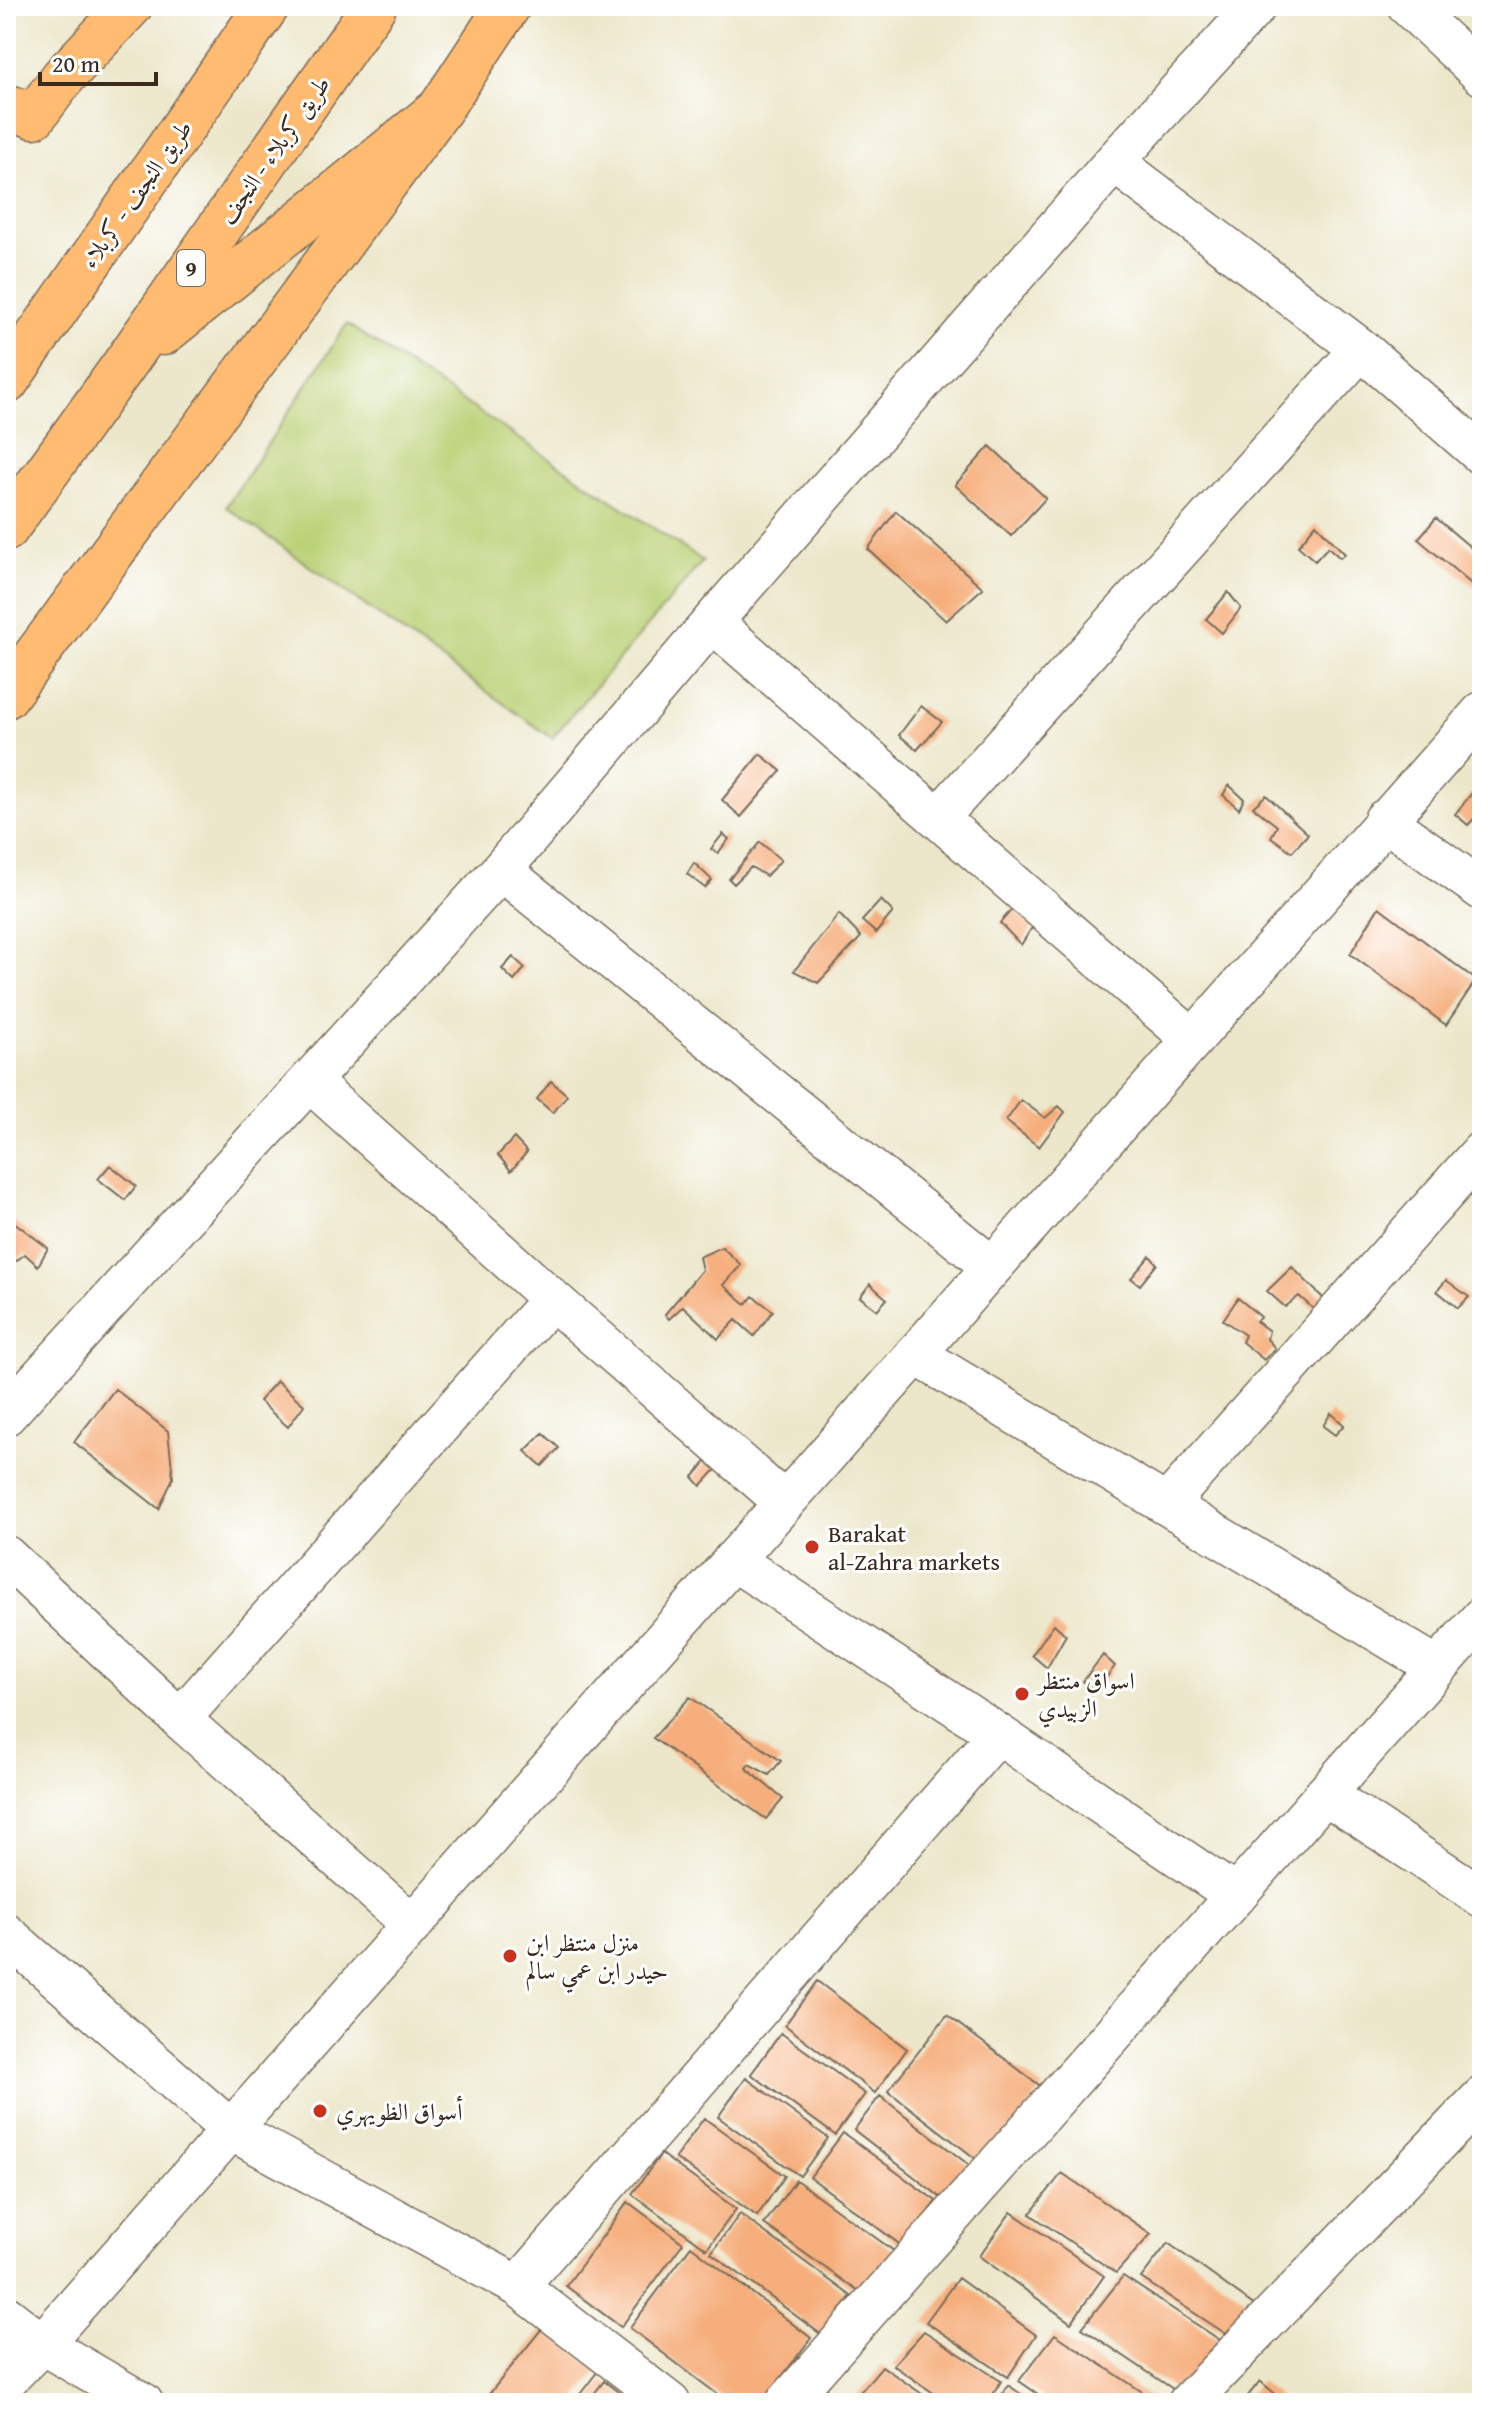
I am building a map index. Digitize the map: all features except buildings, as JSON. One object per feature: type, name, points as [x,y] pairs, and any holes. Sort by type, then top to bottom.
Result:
[{"type":"main road","points":[[6,106],[34,116],[64,76],[130,6]]},
{"type":"main road","name":"طريق النجف - کربلاء","points":[[6,382],[267,6]]},
{"type":"main road","name":"طريق کربلاء - النجف","points":[[6,529],[374,6]]},
{"type":"main road","points":[[6,696],[440,109],[508,6]]},
{"type":"main road","points":[[124,365],[440,109]]},
{"type":"street","points":[[6,1415],[501,870],[712,622],[1114,162],[1256,6]]},
{"type":"street","points":[[1408,6],[1482,75]]},
{"type":"street","points":[[1114,162],[1361,349],[1482,455]]},
{"type":"street","points":[[938,818],[1361,349]]},
{"type":"street","points":[[712,622],[1192,1039]]},
{"type":"street","points":[[6,2380],[42,2344],[1482,712]]},
{"type":"street","points":[[1384,820],[1482,890]]},
{"type":"street","points":[[501,870],[991,1266]]},
{"type":"street","points":[[309,1081],[784,1502]]},
{"type":"street","points":[[1167,1504],[1482,1151]]},
{"type":"street","points":[[180,1719],[552,1299]]},
{"type":"street","points":[[915,1354],[1437,1667]]},
{"type":"street","points":[[6,1556],[180,1719],[412,1924]]},
{"type":"street","points":[[733,1560],[1235,1895]]},
{"type":"street","points":[[786,2403],[1482,1617]]},
{"type":"street","points":[[518,2286],[998,1734]]},
{"type":"street","points":[[1325,1794],[1482,1897]]},
{"type":"street","points":[[6,1934],[231,2130],[518,2286],[670,2403]]},
{"type":"street","points":[[1188,2403],[1482,2097]]},
{"type":"street","points":[[6,2316],[42,2344],[143,2403]]},
{"type":"green space","points":[[347,324],[703,561],[552,738],[226,507]]},
{"type":"place","name":"Barakat al-Zahra markets","points":[[812,1547]]},
{"type":"place","name":"اسواق منتظر الزبيدي","points":[[1022,1694]]},
{"type":"place","name":"منزل منتظر ابن حيدر ابن عمي سالم","points":[[510,1956]]},
{"type":"place","name":"أسواق الظويهري","points":[[320,2111]]}]
